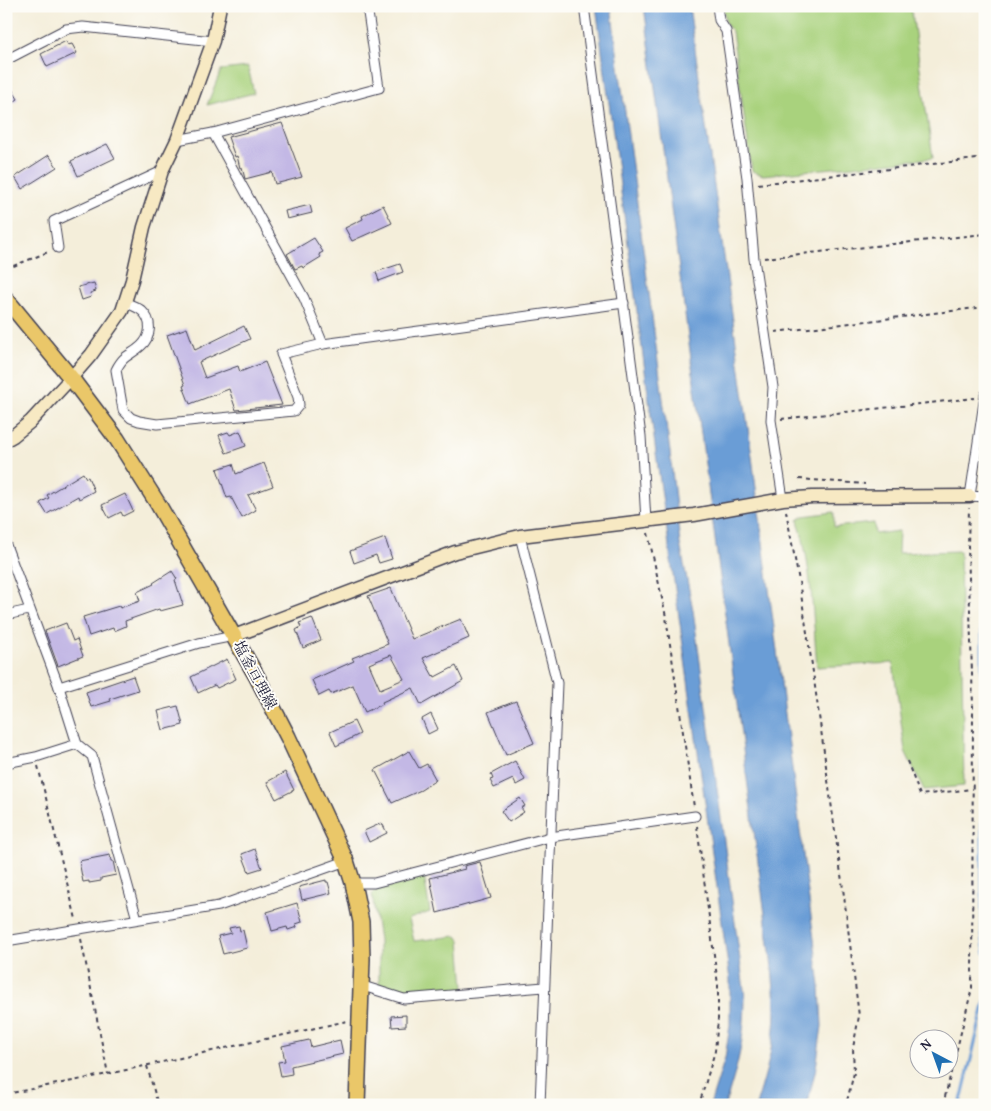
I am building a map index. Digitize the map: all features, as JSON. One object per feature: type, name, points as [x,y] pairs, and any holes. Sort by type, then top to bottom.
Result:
[{"type":"main road","name":"塩釜亘理線","points":[[6,298],[71,378],[117,439],[158,504],[234,636],[288,737],[346,862],[353,883],[361,922],[357,1105]]},
{"type":"street","points":[[6,440],[30,422],[71,378],[91,355],[122,311],[132,280],[144,227],[162,171],[177,140],[213,41],[220,6]]},
{"type":"street","points":[[177,140],[213,134],[379,88],[367,6]]},
{"type":"street","points":[[584,6],[641,436],[648,521]]},
{"type":"street","points":[[717,6],[719,20],[726,31],[747,178],[754,259],[774,387],[771,420],[783,500]]},
{"type":"street","points":[[6,60],[66,29],[83,27],[213,41]]},
{"type":"street","points":[[213,134],[304,298],[323,344]]},
{"type":"street","points":[[58,248],[54,221],[162,171]]},
{"type":"street","points":[[125,302],[142,310],[148,319],[150,329],[141,346],[126,356],[116,370],[123,410],[131,418],[157,424],[294,411],[299,405],[298,397],[281,354],[323,344],[624,303]]},
{"type":"street","points":[[59,687],[199,643],[234,636],[455,552],[520,536],[648,521],[812,497],[977,497],[985,396]]},
{"type":"street","points":[[520,536],[557,683],[540,1105]]},
{"type":"street","points":[[6,545],[59,687],[77,744],[92,756],[137,919]]},
{"type":"street","points":[[6,615],[29,610]]},
{"type":"street","points":[[6,763],[36,757],[77,744]]},
{"type":"street","points":[[353,883],[374,883],[550,836],[695,816]]},
{"type":"street","points":[[6,941],[219,906],[346,862]]},
{"type":"street","points":[[360,985],[404,1000],[544,987]]},
{"type":"path","points":[[747,178],[758,184],[985,158]]},
{"type":"path","points":[[754,259],[985,234]]},
{"type":"path","points":[[6,268],[58,248]]},
{"type":"path","points":[[765,333],[985,307]]},
{"type":"path","points":[[771,420],[985,396]]},
{"type":"path","points":[[799,479],[866,484]]},
{"type":"path","points":[[943,1105],[972,988],[974,706],[968,546],[977,497]]},
{"type":"path","points":[[783,500],[799,581],[812,664],[844,896],[858,1016],[853,1048],[854,1073],[846,1104],[853,1105]]},
{"type":"path","points":[[36,757],[79,930],[108,1074]]},
{"type":"path","points":[[907,761],[920,795],[972,789]]},
{"type":"path","points":[[6,1094],[108,1074],[359,1018]]},
{"type":"path","points":[[146,1065],[158,1105]]},
{"type":"green space","points":[[723,6],[911,6],[933,158],[763,175],[752,171],[732,31],[726,24]]},
{"type":"green space","points":[[248,67],[254,93],[207,105],[221,70]]},
{"type":"green space","points":[[834,512],[834,527],[874,523],[875,534],[899,531],[898,553],[960,551],[964,786],[924,790],[905,751],[893,663],[817,667],[809,575],[798,520],[804,516]]},
{"type":"green space","points":[[424,876],[430,912],[409,919],[414,941],[457,936],[460,940],[464,988],[458,992],[413,996],[379,986],[379,940],[372,894],[376,890]]},
{"type":"water","points":[[596,6],[611,6],[670,452],[680,544],[693,610],[745,997],[744,1026],[740,1052],[725,1105],[710,1105],[725,1058],[730,1025],[730,980]]},
{"type":"water","points":[[644,6],[689,6],[751,449],[820,986],[822,1026],[816,1068],[807,1105],[756,1105],[772,1046],[775,1022],[772,967]]},
{"type":"building","points":[[66,41],[68,45],[72,44],[77,53],[47,67],[41,54]]},
{"type":"building","points":[[6,79],[18,99],[6,107]]},
{"type":"building","points":[[282,123],[302,177],[275,184],[272,172],[245,179],[242,167],[240,168],[237,156],[235,157],[228,137]]},
{"type":"building","points":[[107,144],[115,158],[78,176],[71,161]]},
{"type":"building","points":[[49,155],[57,167],[22,189],[15,177]]},
{"type":"building","points":[[310,205],[312,213],[287,219],[285,211]]},
{"type":"building","points":[[383,205],[392,223],[352,241],[345,228],[363,219],[362,216]]},
{"type":"building","points":[[314,238],[323,252],[319,254],[321,257],[303,268],[302,266],[295,269],[287,254]]},
{"type":"building","points":[[400,264],[403,272],[379,281],[376,272]]},
{"type":"building","points":[[94,283],[96,291],[90,293],[91,297],[82,300],[78,287]]},
{"type":"building","points":[[244,326],[250,339],[199,362],[205,378],[238,366],[240,372],[265,362],[282,405],[236,410],[229,389],[190,404],[167,335],[187,328],[195,350]]},
{"type":"building","points":[[240,431],[246,446],[226,453],[219,435],[228,432],[230,435]]},
{"type":"building","points":[[264,463],[273,486],[248,495],[256,510],[242,518],[231,497],[227,498],[217,469],[233,464],[236,474]]},
{"type":"building","points":[[83,473],[86,478],[88,477],[94,491],[79,499],[78,496],[47,514],[40,503],[49,498],[47,495]]},
{"type":"building","points":[[125,494],[133,511],[123,516],[121,512],[109,518],[102,505]]},
{"type":"building","points":[[385,538],[392,559],[379,563],[376,555],[354,563],[350,551]]},
{"type":"building","points":[[172,571],[177,579],[175,580],[183,605],[160,611],[159,609],[125,621],[126,626],[114,631],[113,628],[89,636],[83,617],[140,601],[137,592],[154,584]]},
{"type":"building","points":[[391,588],[412,639],[461,619],[469,638],[423,658],[433,676],[435,677],[456,666],[463,681],[421,705],[413,688],[365,712],[353,685],[331,694],[329,691],[319,696],[312,680],[354,661],[352,658],[388,644],[368,596]],"holes":[[[391,655],[404,679],[380,689],[369,664]]]},
{"type":"building","points":[[312,618],[321,640],[303,648],[296,630],[301,627],[299,623]]},
{"type":"building","points":[[66,623],[73,641],[77,639],[83,656],[58,666],[45,631]]},
{"type":"building","points":[[227,659],[236,679],[217,688],[215,685],[198,693],[191,677]]},
{"type":"building","points":[[133,676],[138,690],[91,707],[86,692]]},
{"type":"building","points":[[516,701],[534,743],[506,755],[488,712]]},
{"type":"building","points":[[178,706],[183,725],[163,730],[158,711]]},
{"type":"building","points":[[431,714],[438,729],[428,734],[422,719]]},
{"type":"building","points":[[354,721],[360,734],[336,746],[330,732]]},
{"type":"building","points":[[409,751],[419,768],[427,764],[436,780],[421,790],[392,803],[375,770]]},
{"type":"building","points":[[515,761],[525,780],[516,785],[513,779],[494,788],[490,780],[493,779],[491,774]]},
{"type":"building","points":[[285,772],[294,790],[276,799],[267,782]]},
{"type":"building","points":[[520,798],[525,806],[521,808],[524,812],[509,822],[501,811]]},
{"type":"building","points":[[382,823],[387,833],[369,842],[364,831]]},
{"type":"building","points":[[255,849],[262,868],[249,872],[242,854]]},
{"type":"building","points":[[110,855],[116,875],[101,878],[101,881],[83,882],[79,861]]},
{"type":"building","points":[[480,862],[491,898],[437,913],[430,878],[465,869],[464,866]]},
{"type":"building","points":[[326,880],[331,893],[302,900],[299,887]]},
{"type":"building","points":[[297,903],[302,922],[296,924],[297,927],[288,930],[287,927],[272,931],[267,912]]},
{"type":"building","points":[[239,926],[240,931],[243,930],[247,948],[223,954],[218,936],[231,933],[229,928]]},
{"type":"building","points":[[406,1015],[406,1026],[392,1027],[391,1016]]},
{"type":"building","points":[[309,1040],[311,1047],[340,1040],[343,1054],[291,1066],[292,1074],[281,1076],[278,1062],[285,1061],[282,1046]]},
{"type":"waterway","points":[[985,512],[982,532],[982,934],[985,953]]},
{"type":"waterway","points":[[960,1105],[985,1001]]}]
